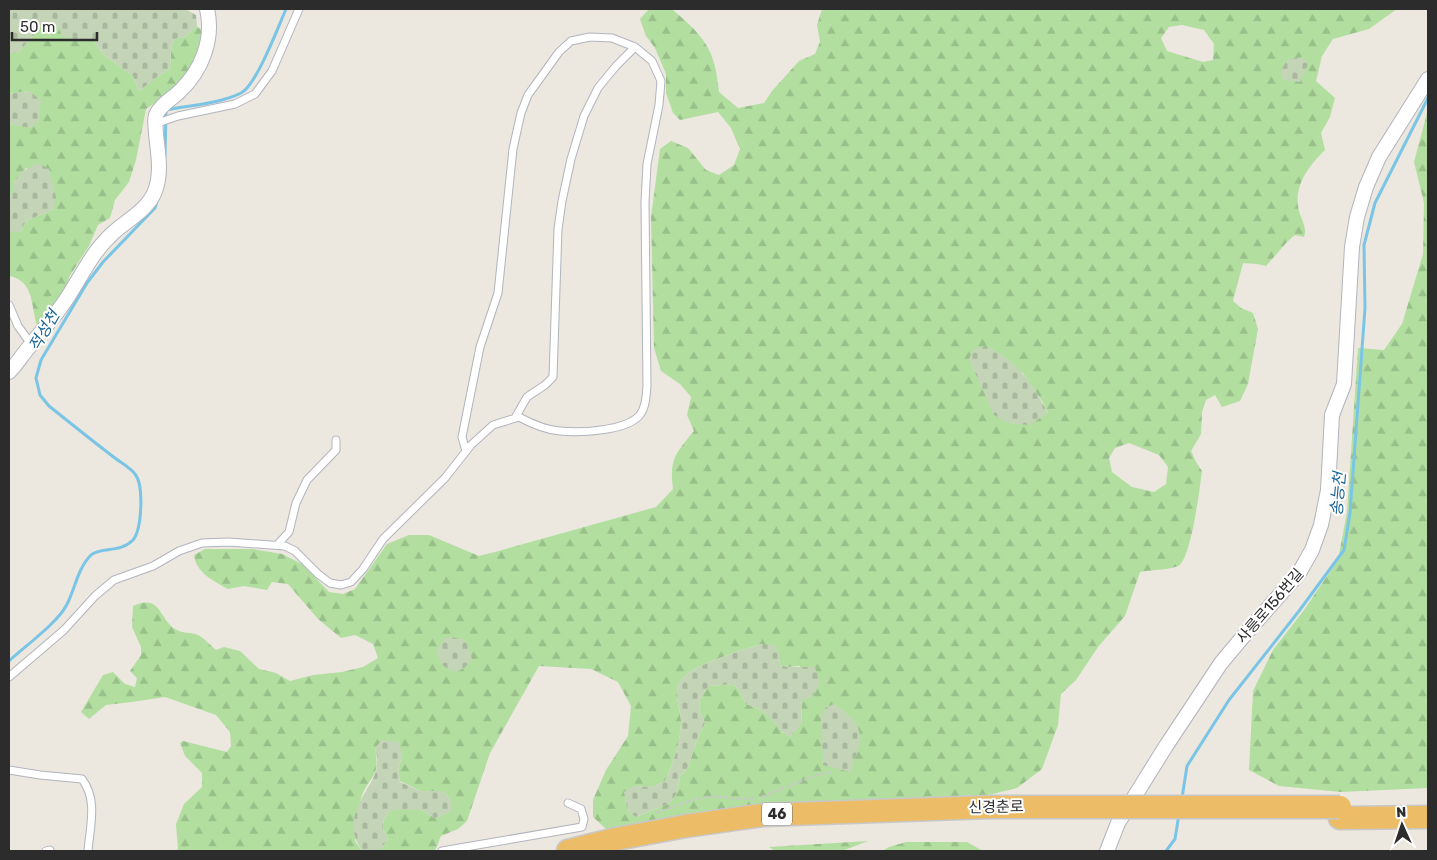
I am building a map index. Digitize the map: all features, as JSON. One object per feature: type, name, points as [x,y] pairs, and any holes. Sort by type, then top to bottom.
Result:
[{"type":"highway","name":"신경춘로","points":[[568,851],[651,832],[763,815],[1340,812],[1428,806]]},
{"type":"highway","name":"신경춘로","points":[[1340,812],[1428,817]]},
{"type":"highway","name":"신경춘로","points":[[612,851],[702,835],[790,826],[990,815]]},
{"type":"street","points":[[9,372],[18,364],[68,296],[96,250],[147,205],[156,190],[159,174],[155,118],[160,109],[186,84],[202,61],[209,32],[207,9]]},
{"type":"street","name":"사릉로156번길","points":[[1107,851],[1123,815],[1207,682],[1246,632],[1300,573],[1312,550],[1321,525],[1328,490],[1332,415],[1344,384],[1352,248],[1357,217],[1378,157],[1428,79]]},
{"type":"lane","points":[[155,124],[178,116],[235,104],[255,94],[272,70],[299,9]]},
{"type":"lane","points":[[9,677],[64,630],[95,596],[114,580],[153,566],[179,551],[202,543],[228,542],[285,546],[295,551],[330,583],[341,585],[352,582],[363,569],[383,538],[445,478],[466,451],[493,425],[519,418],[538,426],[560,431],[582,431],[629,423],[640,415],[646,402],[645,202],[647,164],[660,105],[661,81],[652,61],[635,47],[612,38],[590,37],[571,41],[558,52],[528,95],[521,113],[513,149],[498,293],[480,347],[462,437],[466,451]]},
{"type":"lane","points":[[516,418],[527,397],[553,377],[558,229],[567,176],[584,116],[598,88],[635,47]]},
{"type":"lane","points":[[9,304],[18,326],[31,344]]},
{"type":"lane","points":[[277,545],[289,532],[296,503],[307,480],[336,450],[336,440]]},
{"type":"lane","points":[[9,770],[82,779],[88,787],[93,811],[88,851]]},
{"type":"lane","points":[[442,851],[582,827],[584,819],[580,809],[568,802]]},
{"type":"lane","points":[[488,843],[490,851]]},
{"type":"path","points":[[650,815],[696,799],[713,796],[737,799],[762,798],[816,774],[831,772]]},
{"type":"green space","points":[[9,9],[185,9],[196,15],[197,26],[185,37],[175,39],[169,70],[139,91],[133,76],[104,55],[92,39],[79,41],[62,36],[58,26],[40,26],[17,53],[9,53]]},
{"type":"green space","points":[[649,9],[672,9],[706,44],[714,64],[719,92],[738,108],[764,103],[772,91],[799,61],[815,54],[820,42],[817,25],[822,9],[1397,9],[1369,29],[1333,39],[1322,56],[1316,81],[1335,98],[1330,117],[1321,133],[1325,150],[1309,168],[1299,190],[1298,206],[1305,229],[1304,237],[1295,235],[1266,266],[1243,263],[1233,301],[1241,308],[1253,313],[1258,329],[1248,384],[1240,401],[1222,407],[1215,395],[1206,400],[1202,412],[1201,434],[1191,451],[1202,471],[1191,538],[1183,561],[1178,566],[1140,572],[1125,616],[1098,647],[1076,680],[1061,694],[1058,725],[1042,769],[1017,788],[972,799],[609,832],[593,817],[593,800],[606,770],[628,736],[631,706],[618,682],[591,669],[539,666],[490,753],[467,821],[458,829],[441,836],[435,851],[379,851],[388,839],[383,824],[385,817],[391,810],[421,810],[435,818],[450,812],[451,801],[444,791],[420,791],[400,781],[398,771],[402,755],[375,748],[375,771],[361,798],[358,814],[355,841],[362,851],[176,851],[178,849],[176,824],[184,804],[202,787],[202,773],[185,756],[180,743],[183,741],[227,752],[231,746],[230,732],[216,715],[165,697],[106,705],[89,719],[81,712],[103,675],[113,672],[125,684],[135,687],[137,678],[130,671],[141,655],[141,647],[132,627],[133,606],[142,603],[154,605],[175,629],[198,635],[216,650],[224,647],[240,651],[259,669],[276,673],[290,681],[313,675],[342,672],[363,667],[378,658],[373,644],[355,635],[341,638],[318,619],[288,584],[272,582],[267,590],[244,586],[228,589],[202,572],[195,561],[194,555],[205,549],[253,549],[282,554],[302,564],[329,592],[343,594],[355,589],[387,544],[409,535],[429,535],[479,556],[656,507],[673,489],[672,470],[675,457],[694,431],[687,415],[691,397],[680,384],[661,371],[654,348],[651,217],[660,149],[671,141],[688,148],[706,170],[719,175],[734,165],[740,149],[731,128],[718,112],[680,120],[673,113],[666,93],[666,74],[655,48],[646,36],[640,19]],"holes":[[[1182,25],[1204,30],[1214,44],[1213,60],[1203,62],[1167,51],[1161,38],[1169,27]],[[1022,372],[1048,413],[994,415],[988,400]],[[1129,443],[1159,455],[1168,467],[1166,484],[1154,492],[1132,487],[1112,472],[1109,458],[1115,448]],[[761,644],[779,654],[780,665],[787,667],[800,666],[802,723],[783,733],[767,715],[746,704],[739,690],[733,684],[709,686],[700,699],[700,708],[705,723],[688,767],[680,777],[677,793],[670,803],[636,817],[628,812],[633,786],[653,787],[665,781],[678,745],[681,722],[677,695],[678,684],[687,674],[706,663]],[[823,741],[859,746],[823,764]]]},
{"type":"green space","points":[[40,26],[58,26],[92,39],[104,55],[133,76],[139,91],[169,70],[175,39],[185,37],[197,26],[202,31],[201,49],[192,70],[179,85],[146,109],[136,160],[129,182],[115,200],[110,218],[98,225],[89,246],[69,277],[66,292],[43,326],[37,326],[27,288],[17,278],[9,276],[9,232],[20,232],[26,221],[54,209],[49,169],[26,168],[14,182],[13,193],[9,198],[9,121],[13,125],[29,91],[9,94],[9,53],[17,53]]},
{"type":"green space","points":[[1303,57],[1308,64],[1300,82],[1284,80],[1280,72],[1288,59]]},
{"type":"green space","points":[[29,91],[41,100],[39,121],[31,128],[13,125],[9,121],[9,94]]},
{"type":"green space","points":[[1428,109],[1428,788],[1341,792],[1279,786],[1249,770],[1253,691],[1273,650],[1304,610],[1338,560],[1347,512],[1358,348],[1384,350],[1402,324],[1423,254],[1424,203],[1414,162]]},
{"type":"green space","points":[[38,163],[49,169],[56,197],[54,209],[26,221],[20,232],[9,232],[9,198],[14,183],[27,168]]},
{"type":"green space","points":[[986,346],[998,352],[1016,366],[1036,391],[1048,413],[1029,425],[1008,423],[994,415],[969,359],[974,349]]},
{"type":"green space","points":[[445,638],[463,639],[469,647],[472,660],[464,668],[456,672],[442,664],[437,650]]},
{"type":"green space","points":[[761,644],[774,645],[779,654],[780,665],[787,667],[815,667],[820,684],[812,697],[801,701],[802,723],[790,738],[767,715],[755,707],[746,704],[739,690],[733,684],[709,686],[700,699],[700,708],[705,723],[688,767],[680,777],[677,793],[670,803],[636,817],[628,812],[624,792],[633,786],[653,787],[665,781],[678,745],[681,717],[677,689],[681,680],[687,674],[707,663]]},
{"type":"green space","points":[[834,704],[853,720],[860,734],[858,750],[850,772],[823,765],[821,716],[825,708]]},
{"type":"green space","points":[[382,740],[399,742],[402,755],[398,771],[400,782],[420,791],[444,791],[451,801],[451,812],[435,818],[421,810],[391,810],[385,817],[383,824],[388,839],[379,851],[362,851],[357,843],[354,820],[362,797],[375,774],[377,759],[375,748]]},
{"type":"green space","points":[[868,841],[842,851],[775,851],[769,847]]},
{"type":"green space","points":[[906,842],[967,842],[983,851],[882,851]]},
{"type":"waterway","name":"적성천","points":[[165,156],[166,110],[223,100],[241,93],[247,88],[260,68],[286,9]]},
{"type":"waterway","name":"송능천","points":[[1182,798],[1187,766],[1229,700],[1344,550],[1350,513],[1365,308],[1364,245],[1375,203],[1428,98]]},
{"type":"waterway","name":"적성천","points":[[9,661],[56,620],[69,600],[82,567],[91,555],[95,552],[122,547],[133,540],[136,534],[140,517],[141,497],[140,487],[135,474],[49,406],[40,395],[36,378],[41,360],[87,283],[103,262],[155,208],[157,201]]},
{"type":"waterway","name":"송능천","points":[[1166,851],[1175,839],[1179,814]]}]
